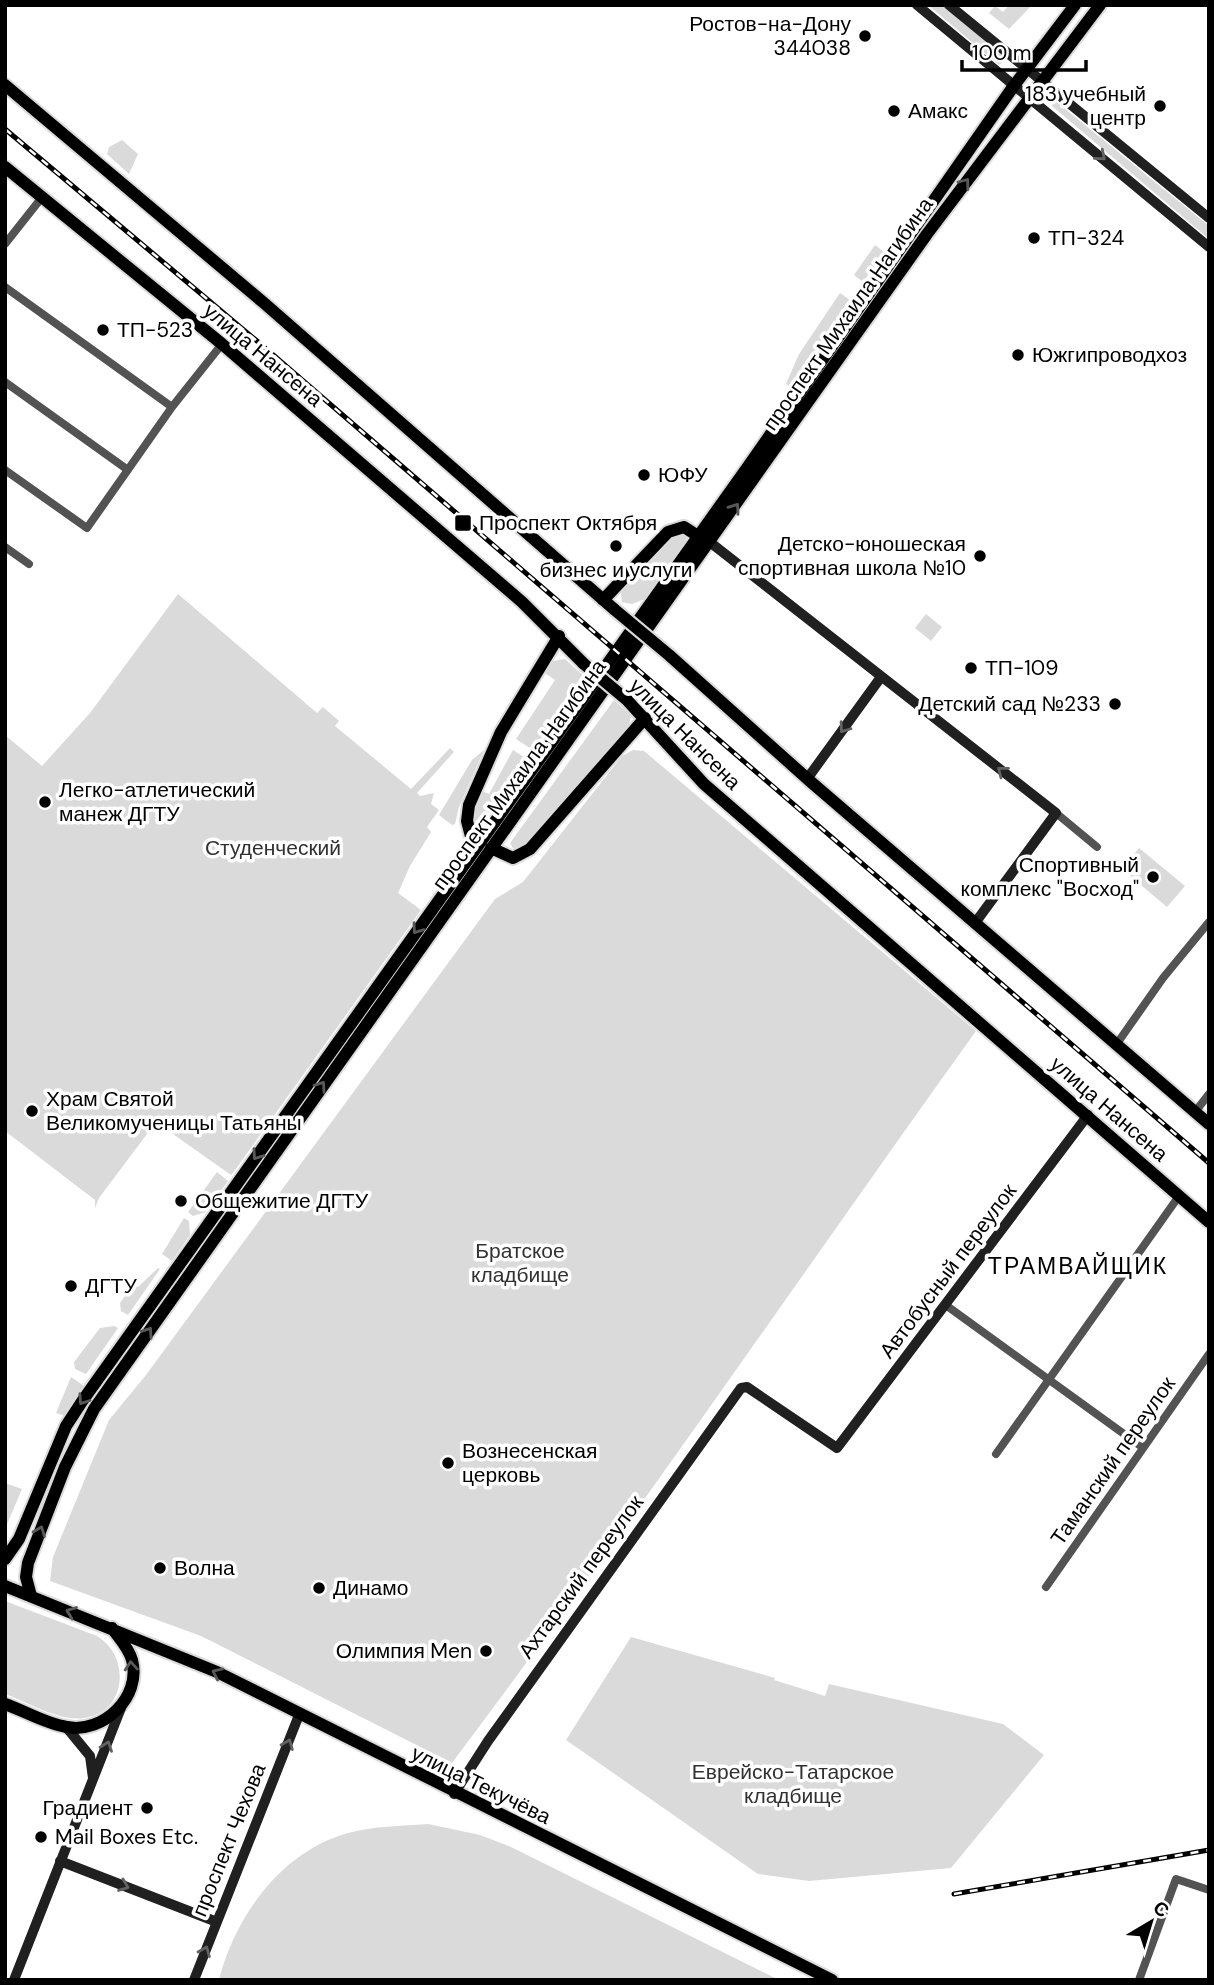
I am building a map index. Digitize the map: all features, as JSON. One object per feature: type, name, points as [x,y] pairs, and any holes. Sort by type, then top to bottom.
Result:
[{"type":"main road","name":"проспект Михаила Нагибина","points":[[5,1559],[19,1539],[66,1426],[83,1400],[698,536],[1013,87],[1075,5]]},
{"type":"main road","name":"проспект Михаила Нагибина","points":[[31,1596],[26,1577],[28,1563],[75,1443],[94,1409],[491,848],[711,543],[927,234],[1100,5]]},
{"type":"main road","name":"улица Нансена","points":[[5,85],[264,303],[669,655],[807,779],[1209,1124]]},
{"type":"main road","name":"улица Нансена","points":[[5,167],[222,344],[538,615],[580,660],[645,718],[704,784],[1088,1115],[1209,1223]]},
{"type":"main road","points":[[603,600],[668,532],[684,527],[698,536]]},
{"type":"main road","points":[[538,615],[546,640],[544,659]]},
{"type":"main road","points":[[474,848],[467,817],[470,801],[501,732],[559,636]]},
{"type":"main road","points":[[544,659],[558,653],[580,660]]},
{"type":"main road","points":[[491,848],[513,858],[530,849],[645,718]]},
{"type":"main road","points":[[470,828],[486,832]]},
{"type":"main road","name":"улица Текучёва","points":[[5,1586],[216,1672],[454,1794],[832,1980]]},
{"type":"main road","points":[[5,1704],[67,1728],[100,1723],[121,1708],[133,1667],[128,1649],[111,1628]]},
{"type":"street","points":[[917,5],[1209,247]]},
{"type":"street","points":[[949,5],[1209,218]]},
{"type":"street","points":[[5,244],[43,196]]},
{"type":"street","points":[[5,287],[172,407]]},
{"type":"street","points":[[5,470],[87,528],[172,407],[222,344]]},
{"type":"street","points":[[5,382],[128,470]]},
{"type":"street","points":[[711,543],[1097,846]]},
{"type":"street","points":[[5,547],[29,564]]},
{"type":"street","points":[[807,779],[881,677]]},
{"type":"street","points":[[975,923],[1056,813]]},
{"type":"street","points":[[1116,1045],[1163,978],[1207,926]]},
{"type":"street","points":[[1195,1112],[1209,1094]]},
{"type":"street","name":"Автобусный переулок","points":[[743,1386],[837,1448],[947,1307],[1088,1115]]},
{"type":"street","points":[[996,1454],[1179,1196]]},
{"type":"street","points":[[947,1307],[1050,1378],[1142,1447]]},
{"type":"street","name":"Таманский переулок","points":[[1046,1587],[1209,1354]]},
{"type":"street","name":"Ахтарский переулок","points":[[454,1794],[496,1730],[743,1386]]},
{"type":"street","points":[[14,1980],[121,1708]]},
{"type":"street","name":"проспект Чехова","points":[[194,1980],[299,1715]]},
{"type":"street","points":[[67,1728],[90,1756],[93,1784]]},
{"type":"street","points":[[60,1861],[217,1922]]},
{"type":"street","points":[[1139,1980],[1176,1879],[1209,1890]]},
{"type":"green space","points":[[928,5],[942,5],[1005,57],[1004,61],[999,65]]},
{"type":"green space","points":[[1009,5],[1032,5],[1009,29],[989,13],[995,6],[1003,12]]},
{"type":"green space","points":[[1053,99],[1209,226],[1209,239],[1052,106]]},
{"type":"green space","points":[[122,140],[138,154],[129,174],[107,154],[109,147]]},
{"type":"green space","points":[[875,245],[884,252],[863,282],[854,275]]},
{"type":"green space","points":[[840,293],[850,300],[790,387],[786,384],[799,354]]},
{"type":"green space","points":[[682,532],[687,536],[684,547],[645,599],[632,604],[622,602],[620,588],[667,538]]},
{"type":"green space","name":"Студенческий","points":[[178,594],[317,713],[323,707],[339,721],[335,726],[411,789],[450,748],[454,752],[417,793],[420,796],[434,793],[431,804],[439,810],[427,827],[431,832],[410,866],[398,893],[421,910],[233,1173],[231,1175],[156,1122],[99,1198],[95,1208],[95,1200],[5,1131],[5,735],[42,766],[90,713]]},
{"type":"green space","points":[[926,614],[942,627],[931,641],[915,628]]},
{"type":"green space","points":[[565,659],[585,677],[533,750],[516,739],[555,680],[542,671],[553,661]]},
{"type":"green space","points":[[614,700],[631,715],[628,732],[525,849],[514,850],[510,843]]},
{"type":"green space","points":[[484,750],[459,807],[455,824],[452,825],[439,815],[472,760]]},
{"type":"green space","points":[[513,750],[527,759],[482,823],[477,825],[472,811],[482,791],[489,794]]},
{"type":"green space","name":"Братское кладбище","points":[[633,750],[644,751],[976,1031],[651,1490],[452,1763],[201,1636],[50,1581],[53,1557],[109,1420],[146,1375],[495,899],[523,882],[622,756]]},
{"type":"green space","name":"Спортивный комплекс \"Восход\"","points":[[1139,848],[1185,886],[1167,907],[1122,869]]},
{"type":"green space","points":[[217,1172],[228,1181],[206,1212],[193,1216],[188,1212]]},
{"type":"green space","points":[[184,1218],[189,1221],[190,1235],[172,1261],[162,1254]]},
{"type":"green space","points":[[160,1269],[128,1315],[121,1311],[120,1303],[132,1286],[138,1287]]},
{"type":"green space","points":[[100,1328],[118,1328],[86,1374],[75,1369],[74,1362]]},
{"type":"green space","points":[[71,1377],[84,1386],[65,1416],[56,1413]]},
{"type":"green space","points":[[5,1483],[22,1489],[5,1529]]},
{"type":"green space","points":[[5,1601],[97,1636],[108,1645],[119,1669],[116,1695],[109,1706],[98,1714],[84,1718],[64,1717],[5,1694]]},
{"type":"green space","name":"Еврейско-Татарское кладбище","points":[[631,1637],[775,1678],[774,1680],[825,1696],[829,1684],[1003,1724],[1044,1755],[951,1868],[809,1881],[758,1874],[566,1740]]},
{"type":"green space","points":[[428,1824],[480,1835],[511,1847],[779,1980],[219,1980],[226,1956],[249,1910],[282,1871],[302,1855],[324,1842],[348,1833]]},
{"type":"railway","points":[[5,129],[257,341],[1209,1163]]},
{"type":"railway","points":[[954,1894],[1209,1850]]},
{"type":"place","name":"Ростов-на-Дону 344038","points":[[865,36]]},
{"type":"place","name":"183 учебный центр","points":[[1160,106]]},
{"type":"place","name":"Амакс","points":[[894,111]]},
{"type":"place","name":"ТП-324","points":[[1034,238]]},
{"type":"place","name":"ТП-523","points":[[103,330]]},
{"type":"place","name":"Южгипроводхоз","points":[[1018,355]]},
{"type":"place","name":"ЮФУ","points":[[644,475]]},
{"type":"place","name":"Проспект Октября","points":[[463,523]]},
{"type":"place","name":"бизнес и услуги","points":[[616,546]]},
{"type":"place","name":"Детско-юношеская спортивная школа №10","points":[[980,556]]},
{"type":"place","name":"ТП-109","points":[[971,668]]},
{"type":"place","name":"Детский сад №233","points":[[1115,704]]},
{"type":"place","name":"Легко-атлетический манеж ДГТУ","points":[[45,802]]},
{"type":"place","name":"Спортивный комплекс \"Восход\"","points":[[1153,877]]},
{"type":"place","name":"Храм Святой Великомученицы Татьяны","points":[[32,1111]]},
{"type":"place","name":"Общежитие ДГТУ","points":[[181,1201]]},
{"type":"place","name":"ДГТУ","points":[[71,1286]]},
{"type":"place","name":"Вознесенская церковь","points":[[448,1463]]},
{"type":"place","name":"Волна","points":[[160,1568]]},
{"type":"place","name":"Динамо","points":[[319,1588]]},
{"type":"place","name":"Олимпия Men","points":[[486,1651]]},
{"type":"place","name":"Градиент","points":[[147,1808]]},
{"type":"place","name":"Mail Boxes Etc.","points":[[41,1837]]},
{"type":"district","name":"ТРАМВАЙЩИК","points":[[1078,1266]]}]
